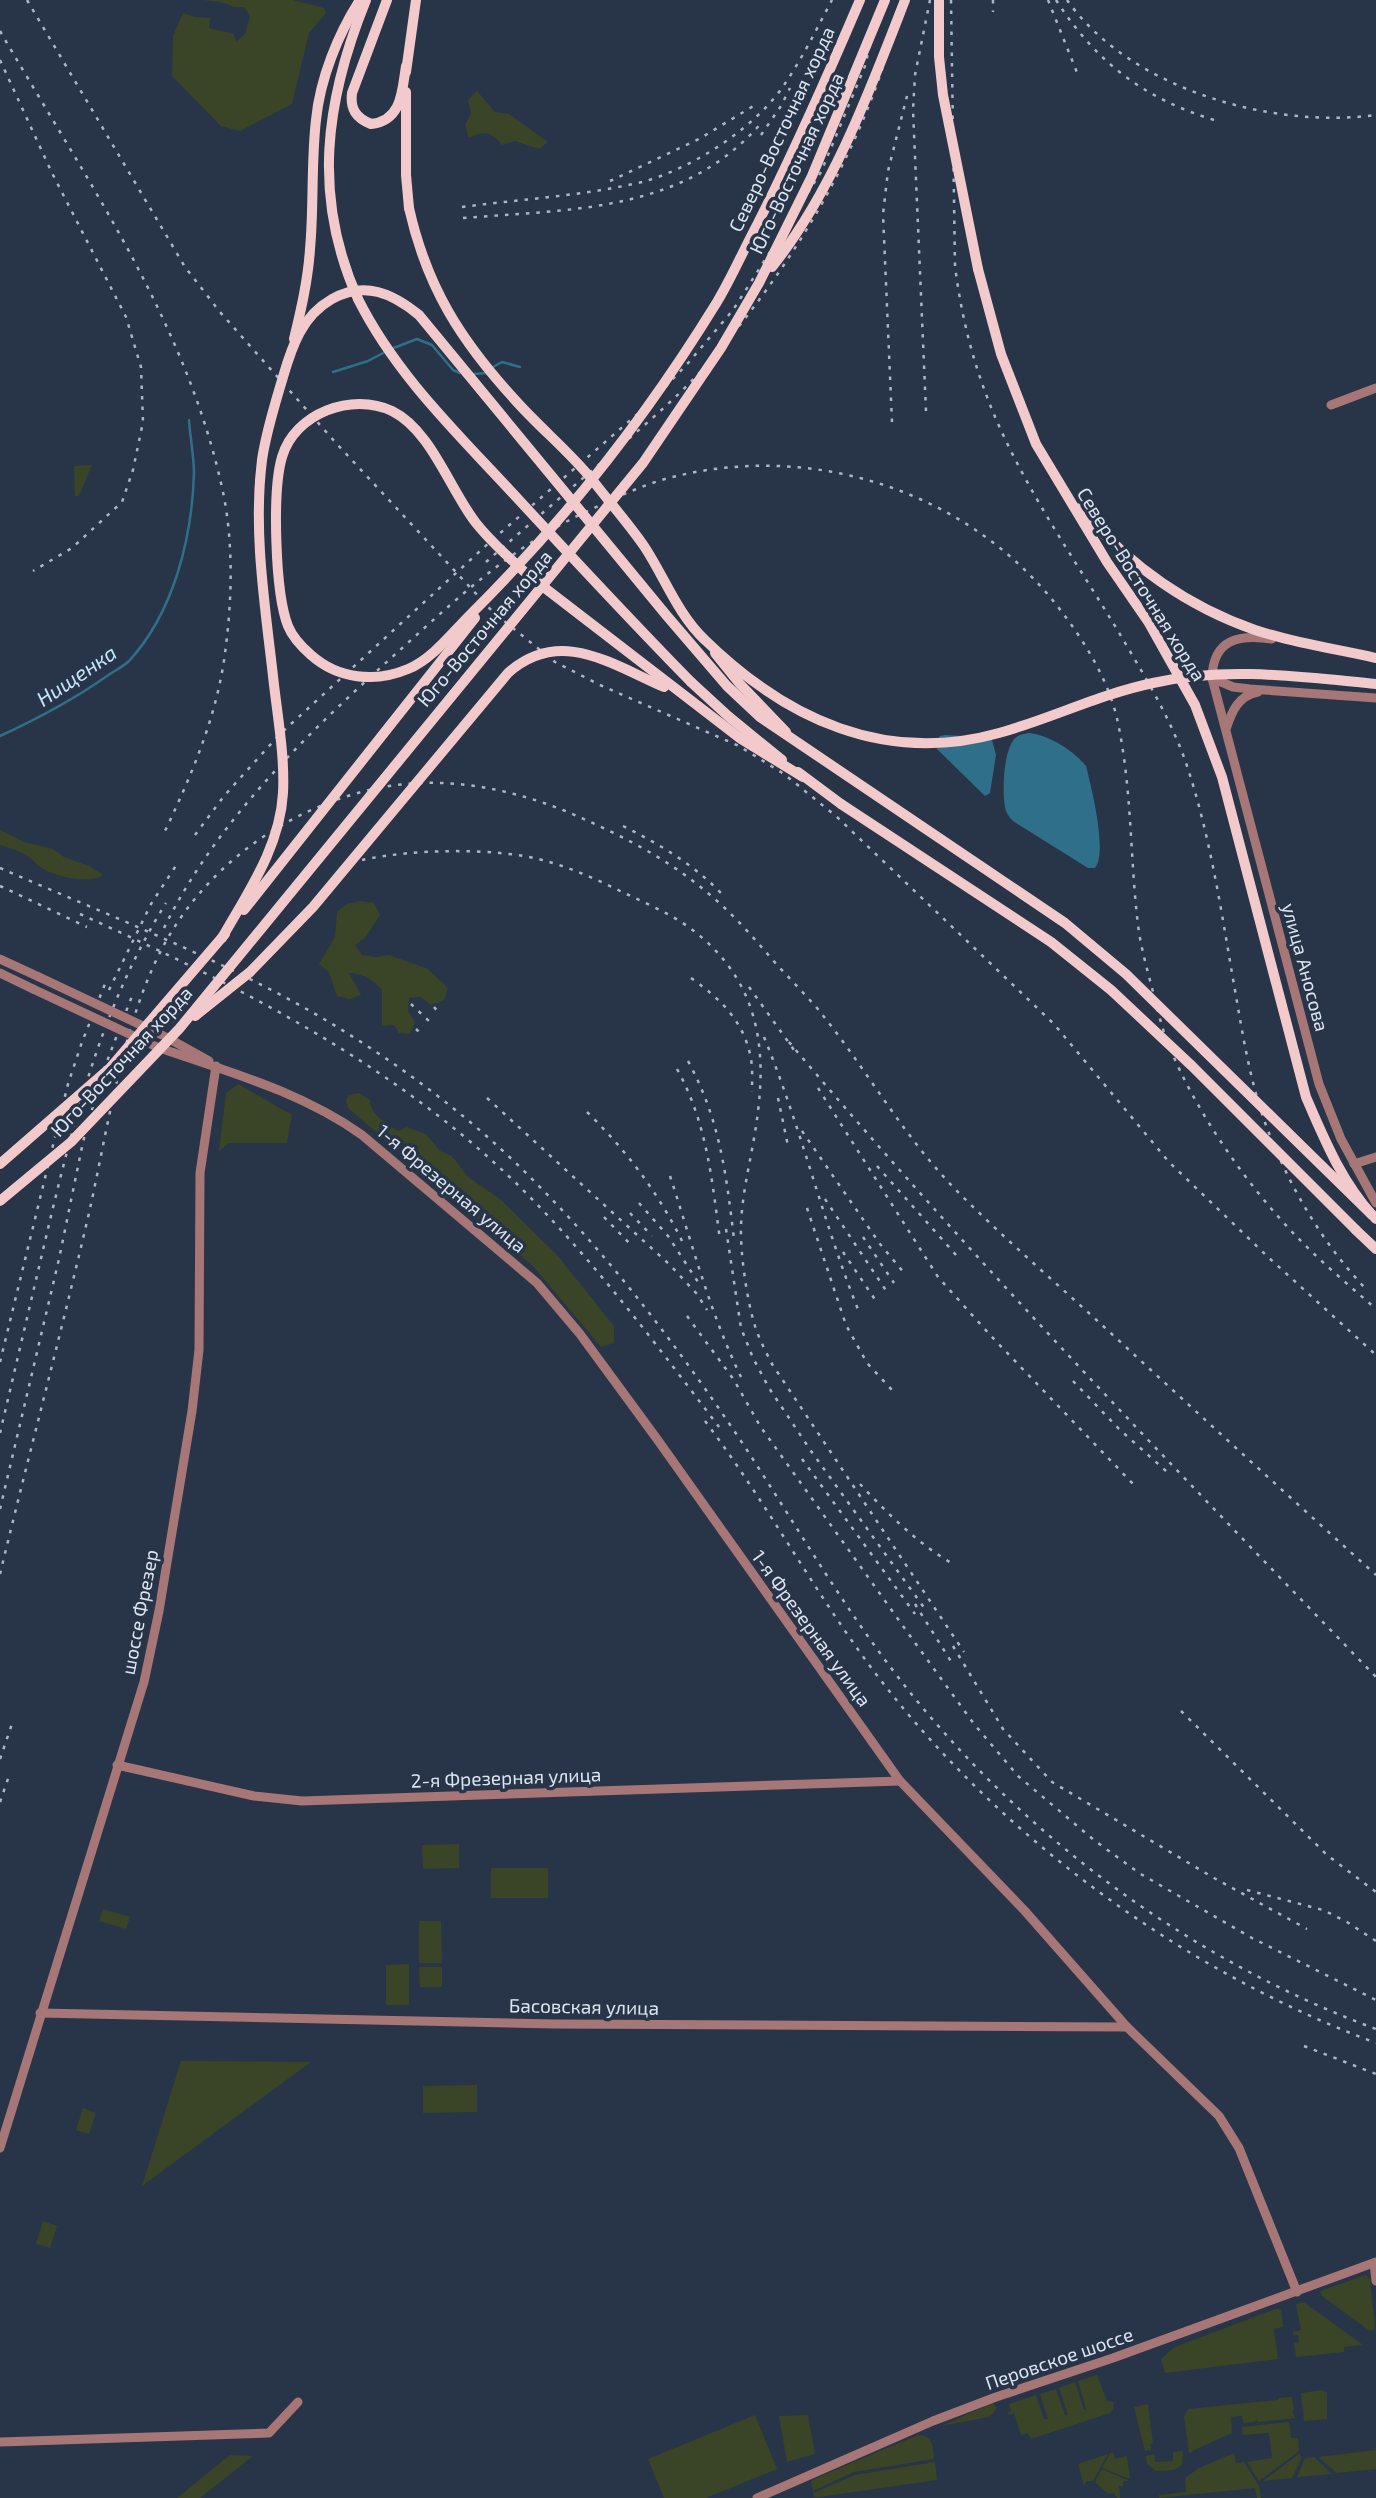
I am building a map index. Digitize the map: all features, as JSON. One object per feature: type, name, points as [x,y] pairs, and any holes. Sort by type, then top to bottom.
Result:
[{"type":"main road","points":[[222,938],[267,858],[278,827],[283,792],[280,735],[261,559],[259,498],[262,458],[270,419],[304,297],[310,251],[316,118],[328,68],[350,15],[360,0]]},
{"type":"main road","points":[[366,0],[334,108],[328,144],[328,178],[332,219],[340,253],[370,323],[434,409],[626,615],[728,716],[803,777]]},
{"type":"main road","points":[[387,0],[352,93],[351,103],[357,115],[372,124],[387,121],[394,114],[399,102],[416,0]]},
{"type":"main road","points":[[842,42],[853,0]]},
{"type":"main road","name":"Северо-Восточная хорда","points":[[860,0],[791,156],[718,300],[632,429],[580,494],[498,587],[430,655],[411,668],[387,675],[363,678],[336,672],[310,654],[290,630],[281,602],[278,567],[278,487],[282,456],[292,437],[306,422],[328,409],[369,405],[393,411],[412,426],[428,445],[475,522],[502,552],[561,602],[741,739],[803,777],[1051,942],[1111,990],[1174,1049],[1376,1248]]},
{"type":"main road","name":"Юго-Восточная хорда","points":[[0,1201],[71,1142],[179,1029],[643,463],[721,348],[759,283],[812,176],[885,0]]},
{"type":"main road","points":[[759,283],[792,241],[835,164],[864,106],[905,0]]},
{"type":"main road","name":"Северо-Восточная хорда","points":[[939,0],[939,57],[950,136],[978,269],[1016,398],[1036,444],[1107,562],[1149,623],[1195,705],[1222,778],[1306,1097],[1344,1175],[1374,1217]]},
{"type":"main road","name":"Северо-Восточная хорда","points":[[406,66],[406,175],[410,208],[424,263],[453,322],[475,353],[516,401],[587,473],[635,535],[702,638],[740,684],[815,756]]},
{"type":"main road","name":"Северо-Восточная хорда","points":[[292,345],[306,321],[319,306],[339,296],[359,290],[380,292],[400,299],[419,315],[727,686],[760,717],[815,756],[1005,880],[1065,923],[1126,974],[1374,1217]]},
{"type":"main road","points":[[1061,486],[1114,545],[1175,592],[1255,630],[1376,658]]},
{"type":"main road","name":"Юго-Восточная хорда","points":[[0,1164],[110,1068],[222,938],[428,681],[498,587]]},
{"type":"main road","points":[[702,638],[761,687],[801,712],[830,727],[863,737],[902,742],[943,743],[995,734],[1151,683],[1196,675],[1276,674],[1376,684]]},
{"type":"main road","points":[[179,1029],[250,972],[313,907],[519,663],[549,651],[580,651],[680,693]]},
{"type":"street","points":[[1331,405],[1376,388]]},
{"type":"street","points":[[1322,646],[1265,638],[1240,638],[1223,646],[1215,659],[1212,678],[1233,687],[1376,698]]},
{"type":"street","name":"улица Аносова","points":[[1212,678],[1319,1084],[1341,1139],[1376,1203]]},
{"type":"street","points":[[1226,731],[1231,714],[1244,698],[1256,692],[1274,690]]},
{"type":"street","name":"1-я Фрезерная улица","points":[[0,959],[162,1035],[216,1066]]},
{"type":"street","name":"1-я Фрезерная улица","points":[[0,974],[157,1047],[261,1082],[310,1103],[345,1122],[537,1283],[580,1334],[657,1439],[900,1782],[1024,1910],[1127,2027],[1205,2100],[1230,2131],[1297,2292]]},
{"type":"street","name":"шоссе Фрезер","points":[[0,2148],[144,1682],[155,1629],[192,1411],[199,1350],[200,1165],[216,1066]]},
{"type":"street","points":[[1354,1164],[1376,1157]]},
{"type":"street","name":"2-я Фрезерная улица","points":[[117,1765],[254,1796],[302,1801],[900,1782]]},
{"type":"street","name":"Басовская улица","points":[[40,2013],[566,2024],[1127,2027]]},
{"type":"street","points":[[1375,2262],[1376,2281]]},
{"type":"street","name":"Перовское шоссе","points":[[757,2498],[921,2426],[996,2397],[1113,2358],[1375,2262]]},
{"type":"street","points":[[0,2442],[269,2433],[298,2402]]},
{"type":"green space","points":[[203,0],[293,0],[324,8],[326,13],[309,33],[292,104],[240,131],[221,126],[172,76],[173,36],[183,13],[210,18],[209,28],[234,34],[236,42],[245,34],[250,16],[244,7]]},
{"type":"green space","points":[[477,91],[495,112],[509,114],[548,142],[539,149],[515,141],[502,145],[495,137],[487,134],[469,138],[465,125],[471,113],[468,100]]},
{"type":"green space","points":[[92,465],[79,496],[75,496],[74,466]]},
{"type":"green space","points":[[0,830],[24,842],[53,849],[103,875],[80,879],[45,870],[23,853],[0,845]]},
{"type":"green space","points":[[361,901],[374,903],[380,915],[365,938],[355,945],[362,955],[389,955],[428,969],[448,988],[444,1000],[431,1005],[421,997],[409,998],[408,1011],[415,1022],[410,1034],[399,1033],[394,1025],[382,1026],[382,990],[371,980],[349,973],[361,995],[350,999],[337,996],[329,972],[319,964],[335,937],[337,912],[347,904]]},
{"type":"green space","points":[[238,1084],[292,1115],[287,1143],[229,1143],[219,1151],[226,1093]]},
{"type":"green space","points":[[359,1093],[370,1100],[373,1110],[384,1122],[398,1131],[407,1127],[426,1134],[440,1151],[452,1156],[468,1177],[500,1199],[558,1256],[614,1326],[614,1343],[601,1347],[533,1266],[348,1108],[348,1095]]},
{"type":"green space","points":[[459,1844],[459,1868],[423,1869],[422,1845]]},
{"type":"green space","points":[[491,1868],[548,1868],[548,1898],[491,1898]]},
{"type":"green space","points":[[103,1909],[130,1917],[126,1929],[99,1921]]},
{"type":"green space","points":[[419,1921],[441,1921],[442,1963],[419,1963]]},
{"type":"green space","points":[[409,1964],[409,2005],[386,2005],[386,1965]]},
{"type":"green space","points":[[419,1967],[442,1967],[442,1987],[420,1987]]},
{"type":"green space","points":[[181,2061],[311,2062],[142,2186]]},
{"type":"green space","points":[[477,2085],[477,2112],[423,2113],[423,2086]]},
{"type":"green space","points":[[83,2108],[96,2113],[89,2134],[76,2130]]},
{"type":"green space","points":[[43,2221],[57,2226],[50,2248],[36,2244]]},
{"type":"green space","points":[[1366,2275],[1370,2279],[1375,2325],[1374,2330],[1370,2331],[1322,2296],[1320,2291]]},
{"type":"green space","points":[[1305,2303],[1363,2345],[1344,2347],[1344,2352],[1296,2357],[1294,2343],[1299,2342],[1298,2335],[1293,2335],[1293,2332],[1301,2330],[1296,2304]]},
{"type":"green space","points":[[1281,2309],[1283,2327],[1274,2329],[1278,2359],[1165,2373],[1161,2359],[1175,2347]]},
{"type":"green space","points":[[1097,2375],[1107,2401],[1114,2402],[1110,2413],[1031,2439],[1028,2433],[1021,2435],[1014,2413],[1007,2413],[1011,2411],[1009,2404],[1036,2395],[1044,2419],[1048,2419],[1040,2394],[1056,2389],[1065,2415],[1068,2415],[1059,2388],[1075,2382],[1084,2410],[1086,2409],[1078,2381]]},
{"type":"green space","points":[[1322,2390],[1327,2393],[1327,2419],[1304,2421],[1301,2393]]},
{"type":"green space","points":[[1292,2397],[1295,2418],[1257,2422],[1257,2419],[1255,2422],[1243,2423],[1242,2416],[1231,2417],[1232,2433],[1189,2454],[1184,2416],[1188,2409]]},
{"type":"green space","points":[[993,2403],[995,2411],[989,2417],[941,2426]]},
{"type":"green space","points":[[1148,2404],[1153,2443],[1150,2444],[1151,2450],[1145,2451],[1134,2407]]},
{"type":"green space","points":[[755,2415],[777,2469],[706,2498],[664,2498],[648,2459]]},
{"type":"green space","points":[[808,2415],[815,2454],[787,2462],[779,2416]]},
{"type":"green space","points":[[1289,2422],[1291,2438],[1298,2438],[1299,2451],[1259,2481],[1247,2462],[1272,2458],[1269,2433],[1243,2435],[1242,2427]]},
{"type":"green space","points":[[918,2435],[929,2439],[934,2459],[854,2472],[813,2491],[811,2482],[814,2479]]},
{"type":"green space","points":[[1376,2450],[1376,2469],[1337,2473],[1318,2457]]},
{"type":"green space","points":[[1183,2451],[1182,2465],[1174,2470],[1156,2471],[1147,2464],[1146,2456],[1154,2454],[1155,2462],[1173,2461],[1173,2452]]},
{"type":"green space","points":[[1113,2452],[1115,2459],[1127,2456],[1130,2479],[1102,2468]]},
{"type":"green space","points":[[1234,2453],[1236,2463],[1244,2462],[1259,2486],[1261,2498],[1257,2498],[1255,2488],[1159,2498],[1159,2495],[1186,2492],[1185,2478],[1199,2468]]},
{"type":"green space","points":[[1300,2453],[1301,2459],[1292,2478],[1263,2481]]},
{"type":"green space","points":[[1108,2454],[1093,2481],[1087,2481],[1084,2486],[1078,2464]]},
{"type":"green space","points":[[230,2455],[253,2456],[200,2498],[177,2498]]},
{"type":"green space","points":[[1314,2457],[1332,2474],[1297,2477],[1305,2458]]},
{"type":"green space","points":[[935,2462],[937,2480],[814,2497],[813,2493],[855,2475]]},
{"type":"green space","points":[[1102,2469],[1130,2481],[1123,2481],[1123,2486],[1119,2486],[1120,2498],[1114,2493],[1108,2494],[1095,2482]]},
{"type":"water","points":[[1029,733],[1060,744],[1086,766],[1099,834],[1099,860],[1095,868],[1088,868],[1013,821],[1007,813],[1004,791],[1009,748],[1019,735]]},
{"type":"water","points":[[940,736],[986,737],[992,740],[996,755],[990,793],[985,796],[937,749],[935,743]]},
{"type":"waterway","name":"Нищенка","points":[[391,349],[417,339],[432,345],[453,370],[460,373]]},
{"type":"waterway","name":"Нищенка","points":[[333,372],[368,361],[385,352]]},
{"type":"waterway","name":"Нищенка","points":[[491,368],[502,362],[520,367]]},
{"type":"waterway","name":"Нищенка","points":[[473,374],[488,373]]},
{"type":"waterway","name":"Нищенка","points":[[0,736],[68,701],[124,665],[145,642],[158,620],[178,573],[189,523],[194,473],[189,420]]},
{"type":"railway","points":[[27,0],[185,267],[220,312],[336,443],[493,612],[555,662],[600,685],[739,746],[784,774],[837,817],[1054,1024],[1169,1162],[1376,1355]]},
{"type":"railway","points":[[462,207],[620,187],[661,176],[700,158],[737,133],[769,104],[796,67],[832,0]]},
{"type":"railway","points":[[195,835],[224,796],[279,735],[491,541],[649,404],[733,310],[821,172],[865,66],[881,0]]},
{"type":"railway","points":[[486,562],[679,394],[737,329],[769,287],[826,197],[850,150],[871,101],[901,0]]},
{"type":"railway","points":[[926,411],[913,110],[915,75],[930,0]]},
{"type":"railway","points":[[951,0],[955,266],[978,371],[995,418],[1026,479],[1144,675],[1178,743],[1194,789],[1209,847],[1244,1042],[1263,1117],[1293,1186],[1319,1230],[1366,1289]]},
{"type":"railway","points":[[993,0],[993,12]]},
{"type":"railway","points":[[1048,0],[1078,75]]},
{"type":"railway","points":[[1056,0],[1088,42],[1123,75],[1165,101],[1214,120]]},
{"type":"railway","points":[[1067,0],[1094,31],[1127,57],[1165,79],[1206,96],[1249,108],[1292,115],[1335,118],[1376,115]]},
{"type":"railway","points":[[0,31],[131,255],[160,313],[208,434],[224,497],[231,571],[223,670],[203,741],[165,831]]},
{"type":"railway","points":[[0,60],[52,173],[126,317],[141,367],[143,422],[133,470],[122,502],[72,548],[33,571]]},
{"type":"railway","points":[[761,135],[790,88]]},
{"type":"railway","points":[[892,422],[883,214],[888,171],[907,96]]},
{"type":"railway","points":[[610,181],[699,139],[755,105]]},
{"type":"railway","points":[[463,218],[585,208],[625,201],[663,190],[699,174],[732,151],[763,121]]},
{"type":"railway","points":[[164,928],[211,850],[268,778],[333,712],[446,609],[491,571],[539,537],[638,488],[665,479],[718,469],[771,466],[823,470],[875,482],[924,501],[970,526],[1012,559],[1050,597],[1082,640],[1108,689],[1118,723],[1126,773],[1139,934],[1169,1046],[1208,1122],[1242,1172],[1279,1218],[1307,1247],[1376,1309]]},
{"type":"railway","points":[[0,1574],[89,1213],[118,1075],[138,1005],[165,943],[202,890],[249,847],[276,829],[304,813],[365,791],[415,783],[440,783],[514,794],[563,810],[639,846],[675,868],[709,894],[817,1008],[904,1128],[961,1195],[1376,1575]]},
{"type":"railway","points":[[623,826],[675,855],[721,893]]},
{"type":"railway","points":[[362,860],[454,851],[504,853],[546,861],[593,878],[677,919],[714,949],[731,969],[752,1012],[760,1059],[758,1111],[741,1226],[749,1303],[757,1331],[772,1364],[964,1652]]},
{"type":"railway","points":[[109,990],[151,904],[177,864]]},
{"type":"railway","points":[[0,868],[191,951],[303,1007],[397,1066],[485,1134],[566,1214],[619,1275],[739,1438],[876,1648],[946,1734],[998,1789],[1053,1839],[1113,1886],[1175,1929],[1240,1967],[1307,2001],[1376,2029]]},
{"type":"railway","points":[[0,886],[87,927]]},
{"type":"railway","points":[[0,1433],[83,1094],[126,978],[166,903]]},
{"type":"railway","points":[[80,914],[259,1001],[373,1069],[427,1107],[478,1148],[553,1221],[627,1308],[719,1427]]},
{"type":"railway","points":[[691,978],[728,1010],[741,1030],[751,1059],[752,1092]]},
{"type":"railway","points":[[0,1362],[68,1084],[107,979]]},
{"type":"railway","points":[[749,987],[794,1050]]},
{"type":"railway","points":[[0,1509],[59,1259],[83,1142],[101,1077],[132,996]]},
{"type":"railway","points":[[411,1004],[431,1023]]},
{"type":"railway","points":[[434,1007],[440,1014]]},
{"type":"railway","points":[[416,1029],[421,1034]]},
{"type":"railway","points":[[764,1037],[859,1312]]},
{"type":"railway","points":[[789,1042],[1004,1285],[1151,1443],[1376,1677]]},
{"type":"railway","points":[[688,1061],[715,1126],[734,1239]]},
{"type":"railway","points":[[677,1069],[702,1131],[720,1240]]},
{"type":"railway","points":[[818,1088],[938,1277],[1135,1486]]},
{"type":"railway","points":[[487,1098],[670,1265],[697,1294],[707,1310]]},
{"type":"railway","points":[[778,1098],[788,1146]]},
{"type":"railway","points":[[587,1112],[642,1174],[684,1245]]},
{"type":"railway","points":[[802,1131],[880,1244],[905,1274]]},
{"type":"railway","points":[[877,1166],[956,1255]]},
{"type":"railway","points":[[670,1176],[711,1303],[741,1377]]},
{"type":"railway","points":[[825,1199],[887,1292]]},
{"type":"railway","points":[[639,1203],[668,1236],[698,1282]]},
{"type":"railway","points":[[807,1208],[846,1325],[867,1363],[892,1390]]},
{"type":"railway","points":[[630,1213],[652,1236]]},
{"type":"railway","points":[[604,1217],[632,1246]]},
{"type":"railway","points":[[726,1229],[741,1328],[753,1358],[769,1388],[811,1451],[925,1609]]},
{"type":"railway","points":[[863,1237],[894,1283]]},
{"type":"railway","points":[[843,1252],[878,1304]]},
{"type":"railway","points":[[687,1316],[734,1380],[760,1426],[913,1640],[974,1724],[1018,1776],[1094,1840],[1139,1873],[1252,1938],[1376,2000]]},
{"type":"railway","points":[[1073,1381],[1119,1429],[1166,1471]]},
{"type":"railway","points":[[705,1421],[886,1687],[935,1745],[989,1799],[1046,1851],[1107,1898],[1171,1941],[1238,1980],[1306,2014],[1376,2043]]},
{"type":"railway","points":[[802,1459],[915,1614]]},
{"type":"railway","points":[[860,1484],[915,1538],[953,1564]]},
{"type":"railway","points":[[915,1604],[952,1663]]},
{"type":"railway","points":[[953,1646],[1003,1729],[1052,1782],[1214,1878],[1307,1929]]},
{"type":"railway","points":[[1181,1711],[1327,1855],[1376,1892]]},
{"type":"railway","points":[[0,1759],[13,1721]]},
{"type":"railway","points":[[0,1802],[10,1773]]},
{"type":"railway","points":[[1247,1890],[1323,1910],[1376,1941]]},
{"type":"railway","points":[[1304,2046],[1376,2074]]}]
